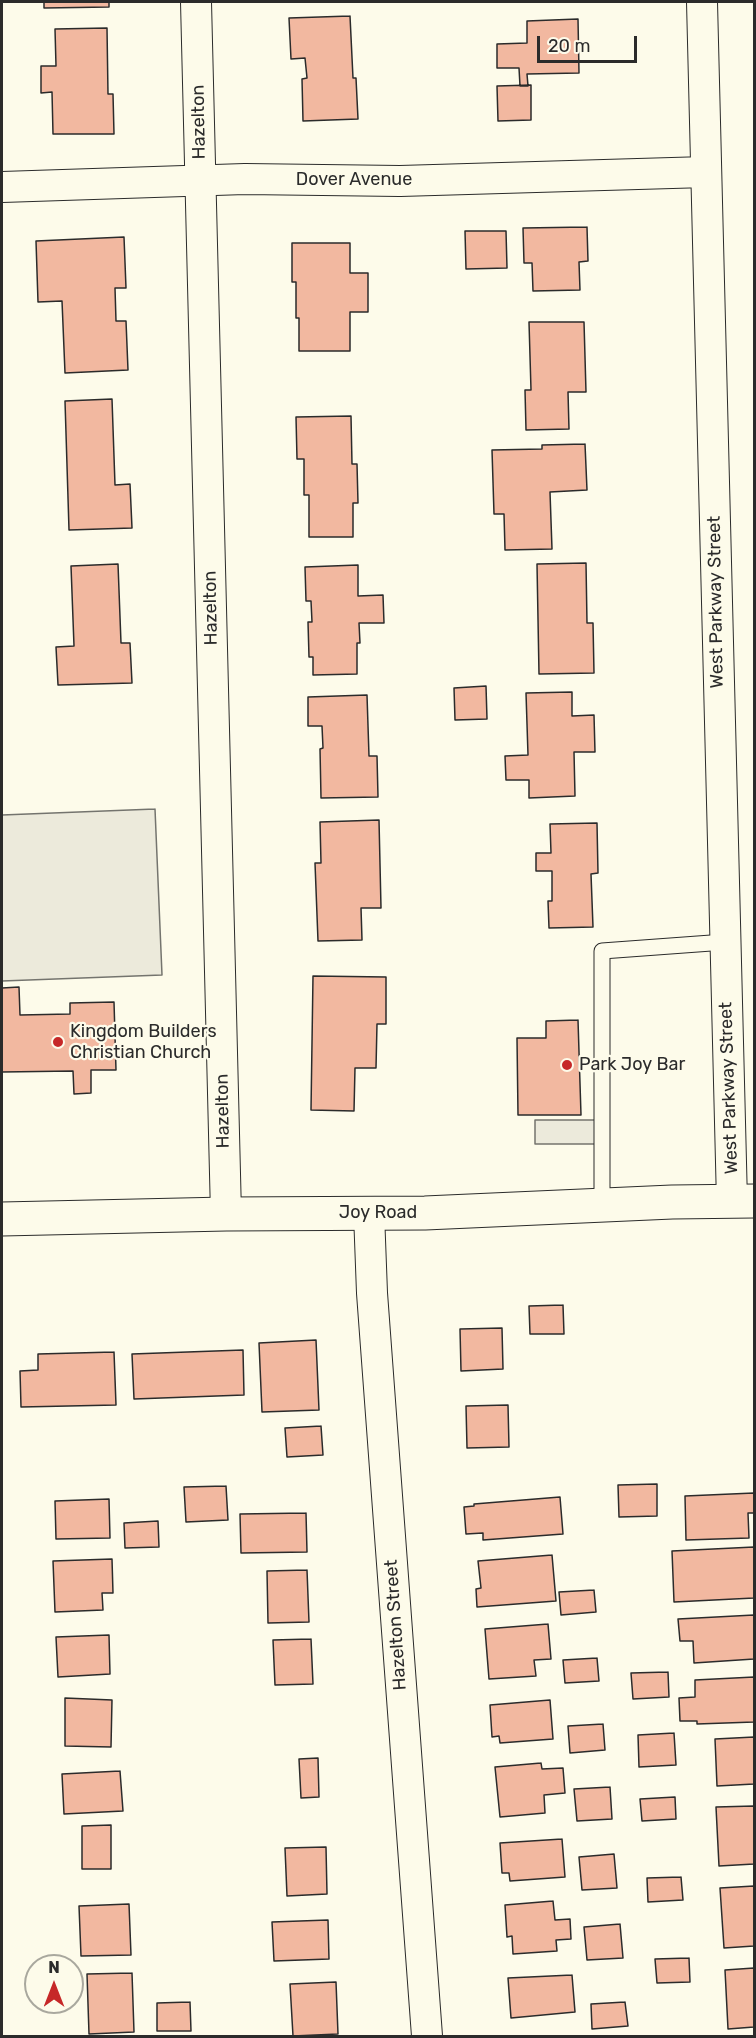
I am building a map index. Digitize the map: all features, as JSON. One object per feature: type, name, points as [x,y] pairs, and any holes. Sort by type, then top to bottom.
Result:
[{"type":"main road","name":"Joy Road","points":[[2,1219],[369,1213],[743,1201]]},
{"type":"street","name":"Hazelton","points":[[196,2],[226,1214]]},
{"type":"street","name":"West Parkway Street","points":[[702,2],[725,942],[743,1201]]},
{"type":"street","name":"Dover Avenue","points":[[2,187],[200,180],[400,181],[706,172]]},
{"type":"street","name":"Hazelton Street","points":[[369,1213],[372,1293],[427,2037]]},
{"type":"lane","points":[[602,1205],[602,951],[725,942]]},
{"type":"shaded area","points":[[155,809],[162,975],[2,981],[2,815]]},
{"type":"shaded area","points":[[535,1120],[602,1120],[602,1144],[535,1144]]},
{"type":"building","points":[[44,2],[109,2],[109,7],[44,8]]},
{"type":"building","points":[[350,16],[353,78],[356,78],[358,119],[303,121],[302,79],[307,78],[305,58],[291,59],[289,18]]},
{"type":"building","points":[[578,19],[579,73],[527,74],[528,86],[520,86],[519,68],[497,68],[497,44],[527,43],[527,21]]},
{"type":"building","points":[[107,28],[108,94],[113,94],[114,134],[53,134],[52,92],[41,93],[41,66],[56,66],[55,29]]},
{"type":"building","points":[[531,85],[531,120],[498,121],[497,86]]},
{"type":"building","points":[[587,227],[588,261],[579,262],[580,290],[533,291],[532,263],[524,263],[523,228]]},
{"type":"building","points":[[465,231],[506,231],[507,268],[466,269]]},
{"type":"building","points":[[124,237],[126,288],[115,288],[116,321],[126,321],[128,370],[65,373],[62,301],[38,302],[36,241]]},
{"type":"building","points":[[292,243],[350,243],[350,273],[368,273],[368,312],[350,312],[350,351],[299,351],[296,282],[292,282]]},
{"type":"building","points":[[529,322],[584,322],[586,392],[568,392],[569,429],[526,430],[525,390],[531,390]]},
{"type":"building","points":[[112,399],[115,485],[130,484],[132,528],[69,530],[65,401]]},
{"type":"building","points":[[351,416],[352,464],[357,464],[358,503],[353,503],[353,537],[309,537],[309,495],[304,495],[304,459],[297,459],[296,417]]},
{"type":"building","points":[[585,444],[587,490],[550,492],[552,549],[505,550],[504,514],[494,514],[492,450],[542,449],[542,445]]},
{"type":"building","points":[[586,563],[587,623],[593,623],[594,673],[539,674],[537,564]]},
{"type":"building","points":[[118,564],[121,643],[130,643],[132,683],[58,685],[56,647],[74,646],[71,566]]},
{"type":"building","points":[[358,565],[358,596],[383,595],[384,623],[359,623],[357,674],[313,675],[313,657],[309,657],[308,622],[312,622],[311,601],[306,601],[305,567]]},
{"type":"building","points":[[486,686],[487,719],[455,720],[454,688]]},
{"type":"building","points":[[572,692],[572,716],[594,715],[595,752],[574,752],[575,796],[529,798],[529,780],[506,780],[505,756],[528,755],[526,693]]},
{"type":"building","points":[[367,695],[369,756],[377,756],[378,797],[321,798],[322,726],[308,726],[308,697]]},
{"type":"building","points":[[379,820],[381,908],[361,908],[362,940],[318,941],[315,863],[321,863],[320,822]]},
{"type":"building","points":[[597,823],[598,873],[591,874],[593,927],[549,928],[548,901],[552,901],[552,871],[536,871],[536,853],[551,853],[550,824]]},
{"type":"building","points":[[313,976],[386,977],[386,1024],[377,1024],[376,1068],[355,1068],[354,1111],[311,1110]]},
{"type":"building","name":"Kingdom Builders Christian Church","points":[[19,987],[20,1015],[70,1014],[70,1003],[114,1002],[116,1070],[91,1070],[91,1093],[74,1094],[73,1071],[2,1072],[2,988]]},
{"type":"building","points":[[578,1020],[581,1115],[518,1115],[517,1038],[546,1038],[546,1021]]},
{"type":"building","points":[[563,1305],[564,1334],[530,1334],[529,1306]]},
{"type":"building","points":[[502,1328],[503,1369],[461,1371],[460,1329]]},
{"type":"building","points":[[316,1340],[319,1410],[262,1412],[259,1343]]},
{"type":"building","points":[[243,1350],[244,1395],[134,1399],[132,1354]]},
{"type":"building","points":[[114,1352],[116,1405],[21,1407],[20,1371],[38,1370],[38,1354]]},
{"type":"building","points":[[508,1405],[509,1447],[467,1448],[466,1406]]},
{"type":"building","points":[[321,1426],[323,1455],[287,1457],[285,1428]]},
{"type":"building","points":[[657,1484],[657,1516],[619,1517],[618,1485]]},
{"type":"building","points":[[226,1486],[228,1520],[186,1522],[184,1487]]},
{"type":"building","points":[[754,1493],[754,1513],[748,1513],[749,1538],[686,1540],[685,1496]]},
{"type":"building","points":[[560,1497],[563,1534],[483,1540],[483,1533],[466,1534],[464,1507],[474,1506],[474,1504]]},
{"type":"building","points":[[109,1499],[110,1538],[56,1539],[55,1501]]},
{"type":"building","points":[[306,1513],[307,1552],[241,1553],[240,1514]]},
{"type":"building","points":[[158,1521],[159,1547],[125,1548],[124,1523]]},
{"type":"building","points":[[754,1547],[754,1598],[674,1602],[672,1551]]},
{"type":"building","points":[[552,1555],[556,1601],[477,1607],[476,1589],[481,1588],[478,1561]]},
{"type":"building","points":[[112,1559],[113,1593],[102,1593],[103,1610],[55,1612],[53,1561]]},
{"type":"building","points":[[307,1570],[309,1622],[268,1623],[267,1571]]},
{"type":"building","points":[[594,1590],[596,1612],[561,1615],[559,1592]]},
{"type":"building","points":[[754,1615],[754,1659],[694,1663],[693,1641],[680,1641],[678,1619]]},
{"type":"building","points":[[548,1624],[551,1659],[534,1660],[536,1676],[489,1679],[485,1629]]},
{"type":"building","points":[[109,1635],[110,1674],[58,1677],[56,1637]]},
{"type":"building","points":[[311,1639],[313,1684],[275,1685],[273,1640]]},
{"type":"building","points":[[597,1658],[599,1681],[565,1683],[563,1660]]},
{"type":"building","points":[[668,1672],[669,1697],[633,1699],[631,1673]]},
{"type":"building","points":[[754,1677],[754,1722],[697,1724],[697,1721],[680,1721],[679,1698],[695,1697],[695,1680]]},
{"type":"building","points":[[65,1698],[112,1700],[111,1747],[65,1746]]},
{"type":"building","points":[[550,1700],[553,1739],[500,1743],[499,1736],[492,1737],[490,1705]]},
{"type":"building","points":[[603,1724],[605,1750],[570,1753],[568,1726]]},
{"type":"building","points":[[674,1733],[676,1765],[639,1767],[638,1735]]},
{"type":"building","points":[[754,1737],[754,1784],[717,1786],[715,1739]]},
{"type":"building","points":[[318,1758],[319,1797],[301,1798],[299,1759]]},
{"type":"building","points":[[541,1763],[542,1769],[563,1768],[565,1793],[544,1795],[545,1813],[500,1817],[495,1767]]},
{"type":"building","points":[[120,1771],[123,1811],[64,1814],[62,1774]]},
{"type":"building","points":[[610,1787],[612,1819],[577,1821],[574,1789]]},
{"type":"building","points":[[675,1797],[676,1819],[642,1821],[640,1799]]},
{"type":"building","points":[[754,1806],[754,1864],[719,1866],[716,1807]]},
{"type":"building","points":[[111,1825],[111,1869],[82,1869],[82,1826]]},
{"type":"building","points":[[562,1839],[565,1877],[510,1881],[509,1873],[502,1873],[500,1843]]},
{"type":"building","points":[[326,1847],[327,1894],[287,1896],[285,1848]]},
{"type":"building","points":[[614,1854],[617,1888],[582,1890],[579,1857]]},
{"type":"building","points":[[681,1877],[683,1900],[648,1902],[647,1878]]},
{"type":"building","points":[[754,1886],[754,1946],[724,1948],[720,1888]]},
{"type":"building","points":[[553,1901],[555,1920],[570,1919],[571,1939],[556,1940],[557,1951],[513,1954],[512,1936],[507,1937],[505,1905]]},
{"type":"building","points":[[129,1904],[131,1955],[84,1956],[81,1954],[79,1906]]},
{"type":"building","points":[[328,1920],[329,1959],[274,1961],[272,1922]]},
{"type":"building","points":[[620,1924],[623,1958],[587,1960],[584,1927]]},
{"type":"building","points":[[689,1958],[690,1982],[657,1983],[655,1959]]},
{"type":"building","points":[[754,1968],[754,2027],[728,2029],[725,1970]]},
{"type":"building","points":[[132,1973],[134,2032],[89,2034],[87,1974]]},
{"type":"building","points":[[572,1975],[575,2012],[511,2018],[508,1978]]},
{"type":"building","points":[[336,1982],[338,2034],[293,2036],[290,1984]]},
{"type":"building","points":[[190,2002],[191,2031],[157,2031],[157,2003]]},
{"type":"building","points":[[625,2002],[628,2026],[592,2029],[591,2004]]},
{"type":"place","name":"Kingdom Builders Christian Church","points":[[58,1042]]},
{"type":"place","name":"Park Joy Bar","points":[[567,1065]]}]
